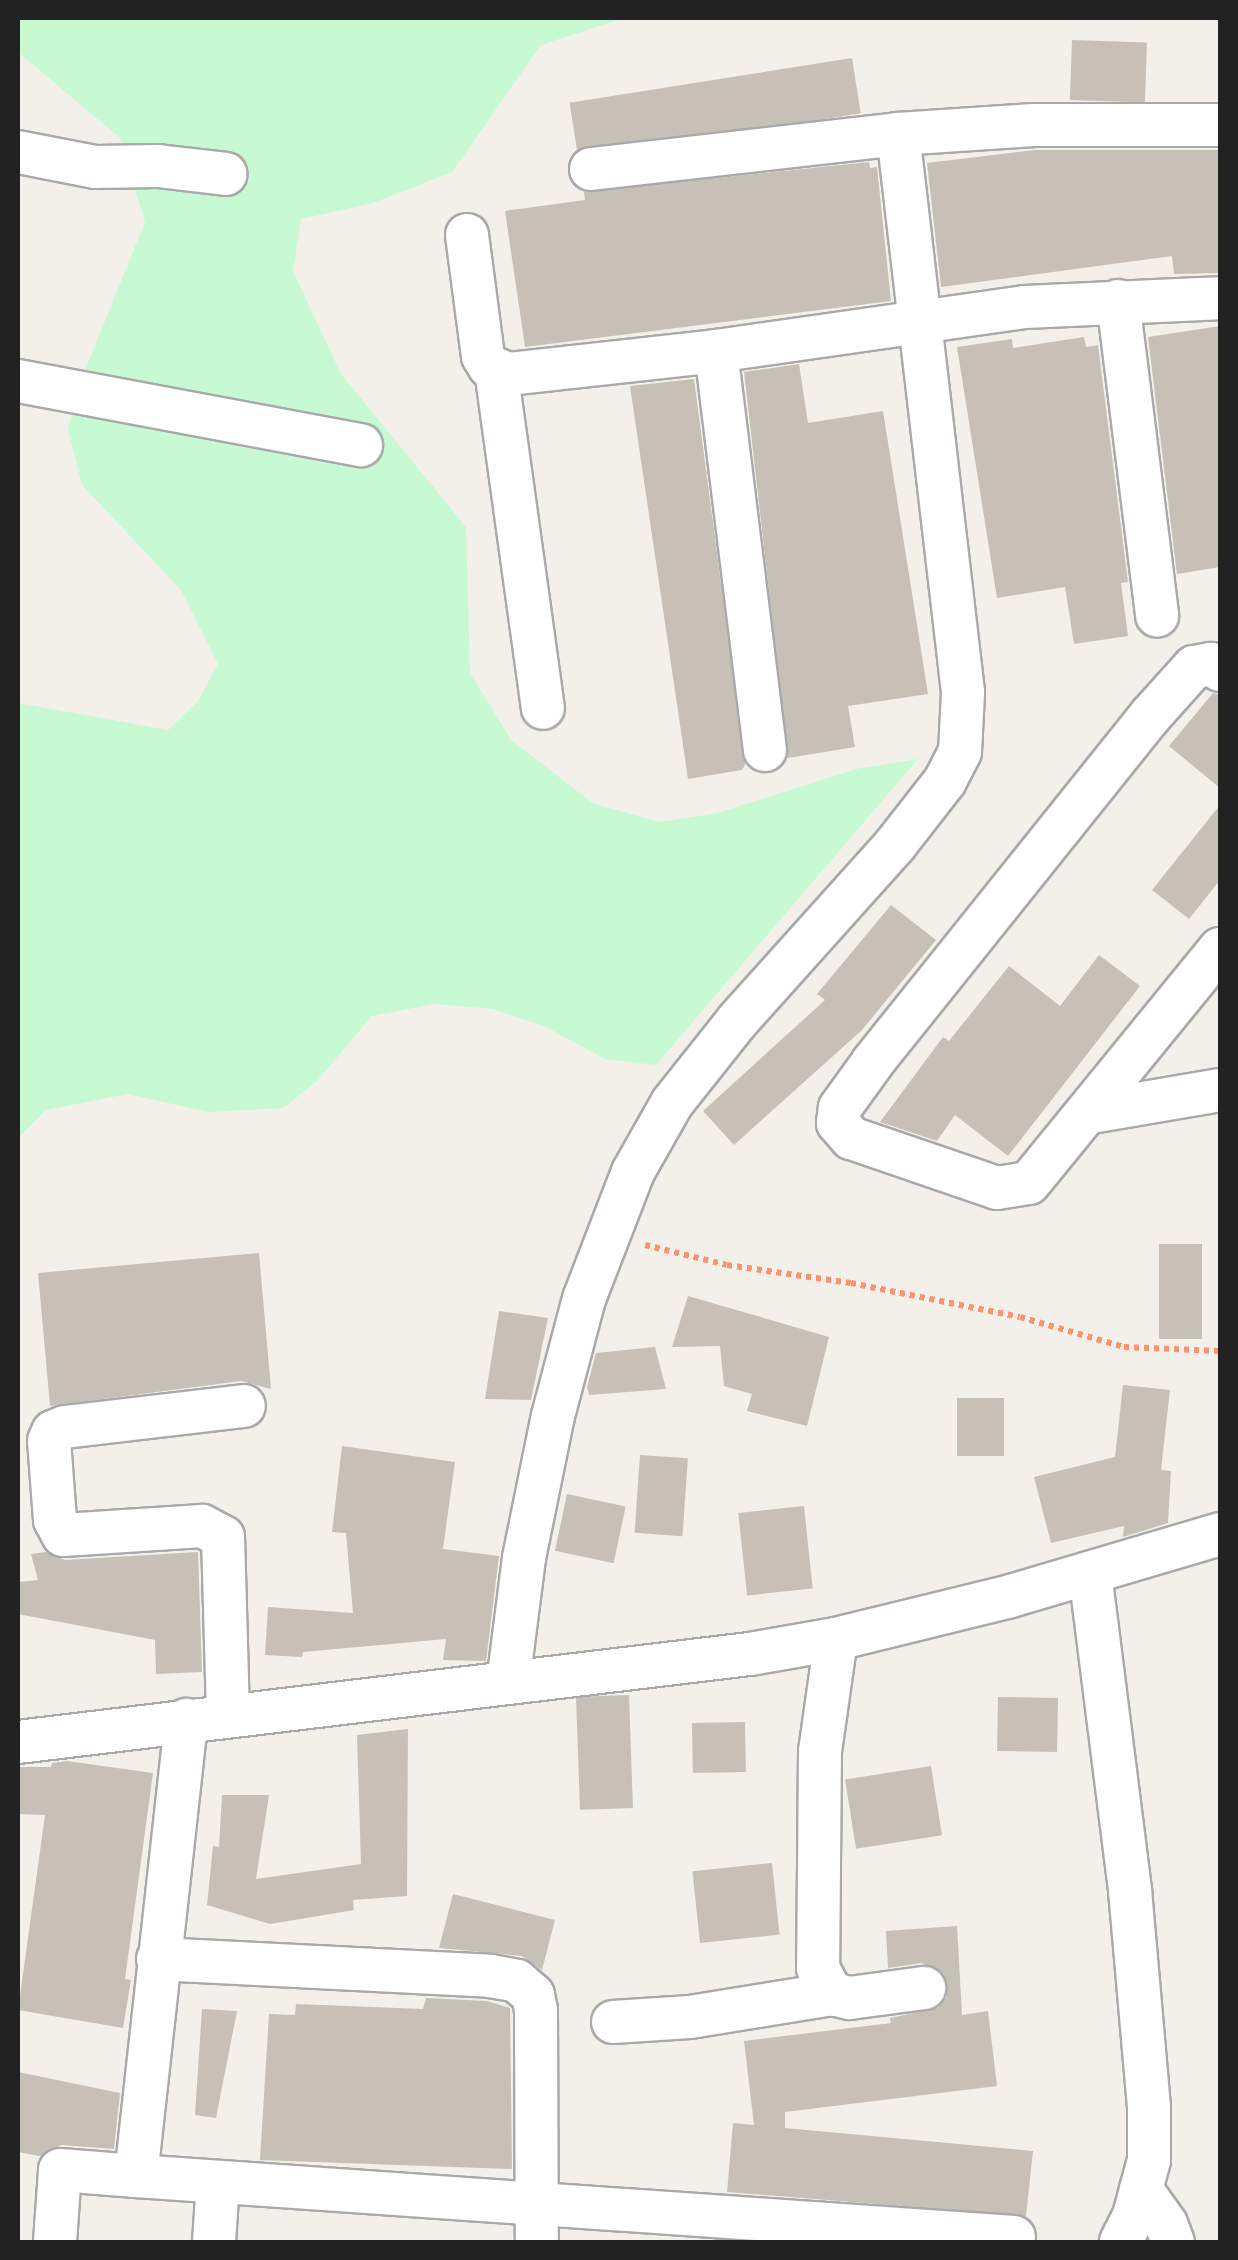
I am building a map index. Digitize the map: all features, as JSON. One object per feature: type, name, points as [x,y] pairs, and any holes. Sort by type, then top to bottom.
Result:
[{"type":"street","points":[[591,169],[898,134],[1034,124],[1220,125]]},
{"type":"street","points":[[508,1683],[524,1558],[553,1416],[605,1235],[672,1102],[738,1020],[895,845],[945,781],[960,752],[963,692],[898,134]]},
{"type":"street","points":[[18,152],[95,167],[158,166],[226,174]]},
{"type":"street","points":[[466,236],[483,356],[496,370],[543,708]]},
{"type":"street","points":[[496,370],[525,373],[716,351],[922,318],[1118,301],[1220,298]]},
{"type":"street","points":[[1118,301],[1157,616]]},
{"type":"street","points":[[716,351],[765,750]]},
{"type":"street","points":[[18,381],[360,445]]},
{"type":"street","points":[[1220,670],[1211,664],[1194,667],[1168,695],[873,1062],[838,1117],[843,1131],[852,1138],[997,1188],[1015,1188],[1038,1174],[1220,949]]},
{"type":"street","points":[[1091,1112],[1220,1090]]},
{"type":"street","points":[[228,1715],[223,1537],[202,1526],[63,1534],[55,1520],[49,1441],[53,1432],[65,1427],[244,1406]]},
{"type":"street","points":[[18,1742],[750,1654],[836,1640],[1220,1534]]},
{"type":"street","points":[[1090,1572],[1130,1890],[1149,2108],[1149,2160],[1121,2242]]},
{"type":"street","points":[[832,1994],[818,1968],[819,1782],[836,1640]]},
{"type":"street","points":[[136,2176],[186,1720]]},
{"type":"street","points":[[158,1959],[490,1976],[516,1982],[533,1995],[536,2010],[537,2224]]},
{"type":"street","points":[[613,2022],[690,2018],[832,1994],[850,1998],[924,1988]]},
{"type":"street","points":[[55,2242],[60,2170],[218,2182],[537,2224],[1014,2238]]},
{"type":"street","points":[[214,2242],[218,2182]]},
{"type":"street","points":[[1141,2189],[1166,2224],[1173,2242]]},
{"type":"path","points":[[605,1235],[727,1266],[851,1283],[1020,1317],[1124,1347],[1220,1351]]},
{"type":"green space","points":[[18,18],[624,18],[541,45],[452,172],[373,203],[301,219],[293,271],[341,374],[466,527],[470,673],[511,740],[594,804],[660,822],[718,813],[856,769],[918,759],[656,1065],[605,1059],[544,1026],[493,1009],[434,1004],[372,1016],[317,1081],[283,1108],[209,1112],[127,1094],[46,1110],[18,1138],[18,703],[168,730],[198,701],[218,664],[181,590],[82,485],[68,429],[77,390],[145,222],[120,138],[18,52]]},
{"type":"building","points":[[1072,40],[1147,43],[1145,103],[1070,100]]},
{"type":"building","points":[[852,58],[861,113],[578,158],[570,103]]},
{"type":"building","points":[[1035,150],[1220,150],[1220,273],[1174,274],[1172,256],[941,287],[927,163]]},
{"type":"building","points":[[869,162],[870,168],[877,167],[891,301],[525,347],[505,211],[585,200],[584,192]]},
{"type":"building","points":[[1220,326],[1220,567],[1177,574],[1148,337]]},
{"type":"building","points":[[1084,337],[1086,347],[1098,345],[1128,582],[1121,583],[1128,636],[1074,644],[1065,587],[997,598],[957,347],[1012,339],[1013,348]]},
{"type":"building","points":[[799,364],[808,423],[883,411],[928,694],[848,706],[855,747],[788,758],[744,372]]},
{"type":"building","points":[[694,379],[745,765],[742,770],[688,779],[630,386]]},
{"type":"building","points":[[1213,693],[1220,695],[1220,788],[1169,746]]},
{"type":"building","points":[[1220,805],[1220,880],[1189,919],[1152,890]]},
{"type":"building","points":[[891,905],[936,940],[862,1030],[734,1145],[703,1111],[825,1000],[817,994]]},
{"type":"building","points":[[1099,955],[1140,986],[1008,1156],[955,1115],[937,1141],[880,1122],[943,1037],[949,1041],[1009,966],[1060,1006]]},
{"type":"building","points":[[1159,1244],[1202,1244],[1202,1339],[1159,1339]]},
{"type":"building","points":[[259,1253],[271,1389],[241,1381],[50,1406],[38,1273]]},
{"type":"building","points":[[688,1296],[829,1337],[807,1426],[747,1411],[752,1394],[724,1386],[720,1346],[672,1347]]},
{"type":"building","points":[[499,1311],[548,1318],[531,1400],[485,1399]]},
{"type":"building","points":[[655,1347],[666,1389],[589,1395],[587,1387],[596,1353]]},
{"type":"building","points":[[1123,1385],[1170,1390],[1161,1470],[1171,1471],[1168,1523],[1123,1537],[1124,1526],[1051,1543],[1034,1477],[1115,1457]]},
{"type":"building","points":[[957,1398],[1004,1398],[1004,1456],[957,1456]]},
{"type":"building","points":[[342,1446],[455,1462],[443,1549],[499,1556],[486,1661],[443,1660],[446,1639],[303,1652],[302,1657],[265,1655],[268,1607],[353,1613],[346,1533],[332,1532]]},
{"type":"building","points":[[640,1455],[688,1458],[682,1536],[635,1533]]},
{"type":"building","points":[[567,1494],[626,1506],[614,1563],[555,1551]]},
{"type":"building","points":[[804,1506],[813,1589],[747,1595],[738,1513]]},
{"type":"building","points":[[46,1552],[65,1560],[198,1552],[202,1672],[156,1674],[155,1640],[18,1614],[18,1582],[38,1580],[31,1554]]},
{"type":"building","points":[[629,1695],[633,1808],[580,1810],[576,1697]]},
{"type":"building","points":[[998,1697],[1058,1698],[1057,1752],[997,1751]]},
{"type":"building","points":[[745,1722],[746,1772],[693,1773],[692,1723]]},
{"type":"building","points":[[408,1729],[407,1896],[353,1900],[354,1910],[270,1924],[207,1905],[213,1846],[219,1847],[222,1795],[269,1795],[256,1879],[361,1864],[357,1735]]},
{"type":"building","points":[[67,1761],[153,1773],[125,1979],[131,1980],[123,2028],[18,2010],[45,1815],[18,1814],[18,1767],[51,1767],[52,1763]]},
{"type":"building","points":[[931,1766],[942,1835],[856,1849],[845,1780]]},
{"type":"building","points":[[772,1863],[780,1935],[700,1943],[692,1871]]},
{"type":"building","points":[[453,1894],[555,1920],[542,1970],[522,1956],[439,1948]]},
{"type":"building","points":[[957,1926],[962,2015],[988,2011],[997,2086],[785,2112],[785,2128],[1033,2151],[1026,2216],[727,2192],[733,2123],[754,2125],[744,2041],[891,2023],[890,2018],[938,2008],[947,1997],[944,1974],[922,1963],[888,1968],[886,1931]]},
{"type":"building","points":[[426,1998],[487,2001],[510,2008],[512,2169],[260,2160],[269,2014],[295,2015],[296,2004],[423,2009]]},
{"type":"building","points":[[202,2009],[237,2011],[216,2118],[195,2115]]},
{"type":"building","points":[[18,2072],[120,2093],[114,2149],[62,2145],[39,2156],[18,2152]]}]
